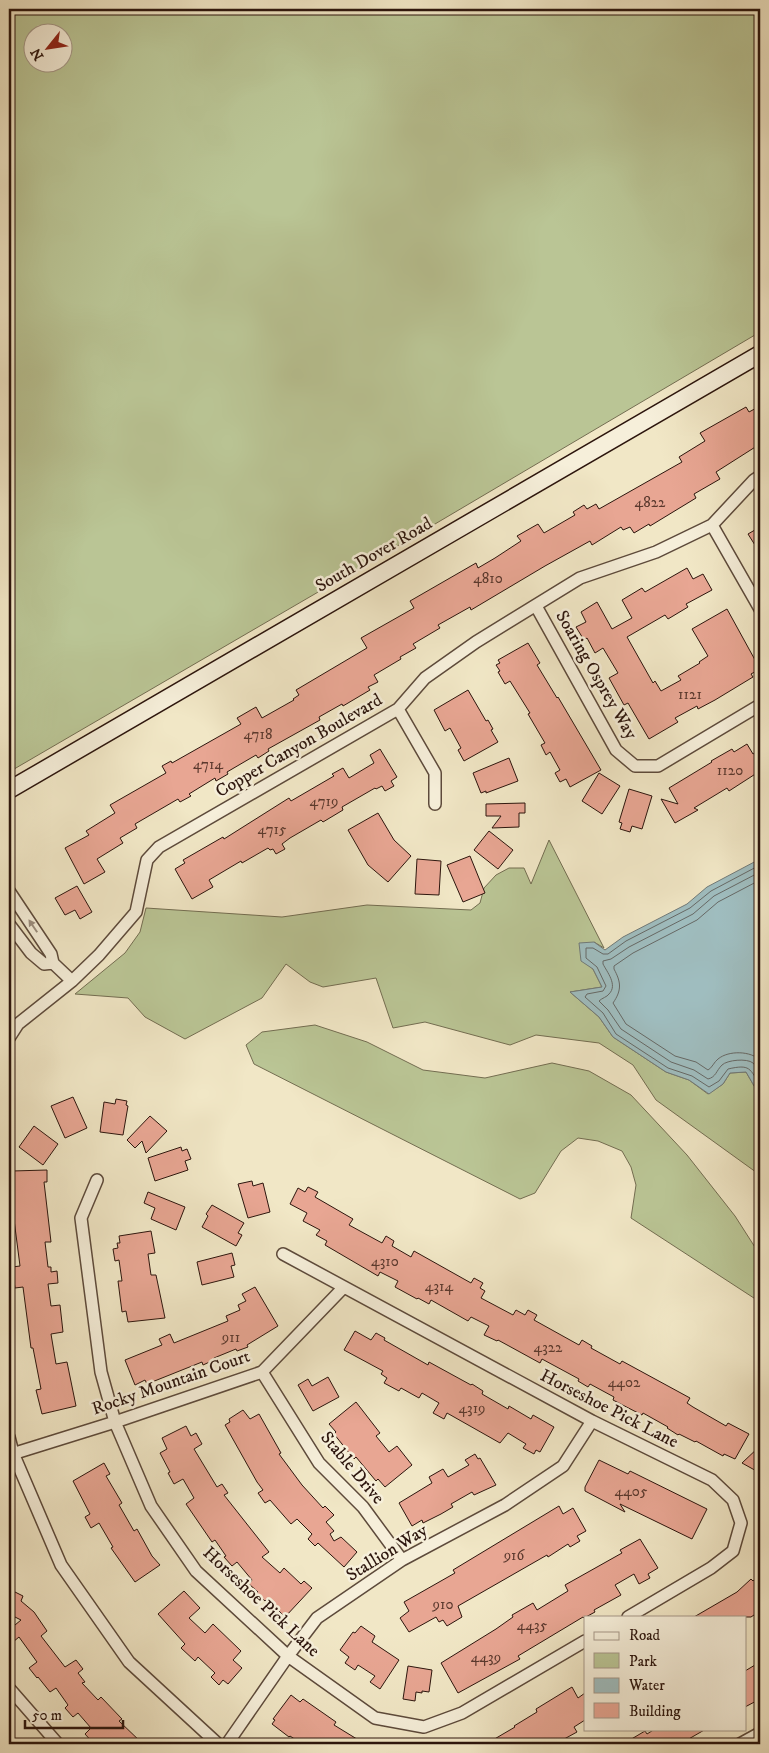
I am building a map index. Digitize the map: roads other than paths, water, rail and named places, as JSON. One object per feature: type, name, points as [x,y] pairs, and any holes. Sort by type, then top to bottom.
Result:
[{"type":"street","name":"South Dover Road","points":[[9,790],[760,354]]},
{"type":"street","name":"Copper Canyon Boulevard","points":[[9,1038],[18,1024],[72,981],[99,955],[136,912],[147,860],[159,847],[398,709],[425,678],[476,642],[580,578],[656,552],[712,525],[760,476]]},
{"type":"street","points":[[712,525],[760,609]]},
{"type":"street","name":"Soaring Osprey Way","points":[[536,606],[616,750],[635,766],[658,766],[760,705]]},
{"type":"street","points":[[398,709],[434,773],[435,804]]},
{"type":"street","points":[[9,891],[52,954],[53,963],[72,981]]},
{"type":"street","points":[[9,924],[31,953],[44,964],[53,963]]},
{"type":"street","name":"Horseshoe Pick Lane","points":[[97,1180],[81,1218],[100,1372],[115,1422],[151,1506],[196,1570],[288,1656],[375,1718],[424,1727],[462,1713],[584,1642]]},
{"type":"street","name":"Horseshoe Pick Lane","points":[[283,1254],[592,1422],[712,1480],[733,1500],[741,1523],[733,1551],[711,1568],[630,1616]]},
{"type":"street","name":"Rocky Mountain Court","points":[[11,1454],[115,1422],[262,1372],[343,1288]]},
{"type":"street","name":"Stable Drive","points":[[262,1372],[319,1463],[363,1507],[402,1560]]},
{"type":"street","name":"Stallion Way","points":[[227,1744],[288,1656],[317,1618],[402,1560],[505,1505],[563,1466],[592,1422]]},
{"type":"street","points":[[9,1437],[11,1454],[61,1565],[129,1662],[218,1744]]},
{"type":"street","points":[[9,1688],[58,1744]]},
{"type":"street","points":[[740,1744],[760,1732]]},
{"type":"water","points":[[760,860],[760,1096],[746,1072],[730,1073],[723,1084],[709,1094],[689,1080],[666,1072],[613,1037],[599,1017],[570,992],[602,987],[593,969],[581,961],[579,943],[594,942],[605,950],[623,937],[687,904],[707,887]]}]
